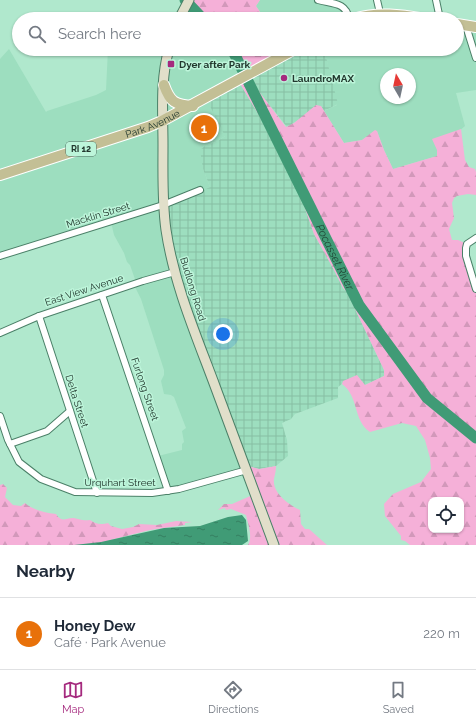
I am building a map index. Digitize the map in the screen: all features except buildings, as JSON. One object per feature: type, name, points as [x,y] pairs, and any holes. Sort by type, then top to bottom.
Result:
[{"type":"main road","points":[[182,12],[189,0]]},
{"type":"main road","name":"Budlong Road","points":[[168,56],[165,69],[162,122],[166,231],[175,272],[191,323],[274,545]]},
{"type":"main road","name":"Park Avenue","points":[[0,175],[148,128],[193,106],[283,56]]},
{"type":"main road","points":[[164,85],[168,96],[174,102],[182,105],[193,106]]},
{"type":"street","points":[[318,0],[342,6],[347,12]]},
{"type":"street","points":[[377,0],[380,12]]},
{"type":"street","points":[[436,0],[439,12]]},
{"type":"street","points":[[466,26],[476,58]]},
{"type":"street","name":"Macklin Street","points":[[0,256],[164,205],[200,190]]},
{"type":"street","points":[[476,238],[470,241],[466,248],[466,256],[476,289]]},
{"type":"street","name":"East View Avenue","points":[[0,333],[39,316],[175,272]]},
{"type":"street","name":"Furlong Street","points":[[102,295],[168,491]]},
{"type":"street","name":"Delta Street","points":[[39,316],[97,493]]},
{"type":"street","points":[[10,444],[47,431],[70,411]]},
{"type":"street","name":"Urquhart Street","points":[[0,416],[10,444],[19,462],[41,480],[75,492],[152,493],[168,491],[247,470]]},
{"type":"shaded area","points":[[260,0],[322,0],[337,4],[344,12],[260,12],[256,6]]},
{"type":"shaded area","points":[[464,24],[476,27],[476,90],[456,93],[465,126],[437,150],[437,156],[393,169],[377,131],[362,140],[344,143],[324,111],[337,105],[326,56],[464,56]]},
{"type":"shaded area","points":[[9,49],[46,112],[96,95],[106,90],[108,56],[237,56],[237,60],[234,65],[242,79],[225,136],[218,141],[205,146],[203,169],[210,187],[166,206],[246,469],[168,490],[158,456],[182,450],[182,444],[184,442],[182,431],[186,428],[174,397],[164,394],[161,381],[164,375],[164,370],[141,299],[134,285],[136,282],[130,265],[127,262],[124,253],[114,235],[111,222],[0,255],[0,59]]},
{"type":"shaded area","points":[[285,56],[326,56],[338,104],[324,111],[321,106],[287,127],[257,89],[251,77]]},
{"type":"shaded area","points":[[239,82],[281,152],[300,194],[314,234],[343,288],[347,292],[384,370],[384,376],[365,385],[344,381],[338,387],[338,398],[295,414],[291,419],[282,423],[287,440],[288,456],[276,466],[259,469],[245,465],[175,271],[166,206],[210,187],[203,169],[200,150],[225,136],[207,100]]},
{"type":"green space","points":[[190,0],[260,0],[256,6],[260,12],[185,12]]},
{"type":"green space","points":[[236,56],[280,56],[251,77],[257,89],[286,127],[294,123],[316,105],[321,106],[344,143],[362,140],[375,130],[377,131],[393,169],[437,156],[437,150],[432,139],[461,129],[465,160],[469,167],[475,169],[476,172],[476,195],[468,194],[454,198],[452,203],[454,218],[449,229],[452,240],[458,240],[467,244],[466,249],[476,288],[476,545],[410,545],[401,540],[401,536],[385,516],[384,504],[393,494],[421,482],[431,469],[430,458],[425,440],[416,426],[402,423],[370,432],[361,422],[351,395],[342,384],[343,381],[357,375],[365,385],[384,376],[384,370],[347,292],[343,288],[314,234],[300,194],[281,152],[239,82],[242,79],[234,65],[237,60]]},
{"type":"green space","points":[[245,465],[259,469],[276,466],[274,484],[278,494],[286,502],[300,510],[301,524],[305,529],[309,529],[327,545],[248,545],[250,534],[246,515],[231,509],[226,510],[225,508],[218,510],[224,504],[232,504],[255,494]]},
{"type":"green space","points":[[3,484],[7,488],[5,497],[13,505],[21,506],[25,503],[39,511],[56,514],[62,519],[73,518],[90,520],[98,524],[108,523],[111,526],[122,529],[139,524],[157,525],[176,521],[192,522],[185,523],[185,525],[150,530],[94,545],[0,545],[0,485]]},
{"type":"water","points":[[242,515],[246,520],[248,541],[242,545],[74,545],[101,542],[164,528],[200,526],[228,517]]},
{"type":"waterway","name":"Pocasset River","points":[[185,0],[196,12]]},
{"type":"waterway","name":"Pocasset River","points":[[235,56],[359,305],[427,398],[476,438]]},
{"type":"place","name":"Dyer after Park","points":[[171,64]]},
{"type":"place","name":"LaundroMAX","points":[[284,78]]},
{"type":"place","name":"Honey Dew","points":[[204,128]]}]
